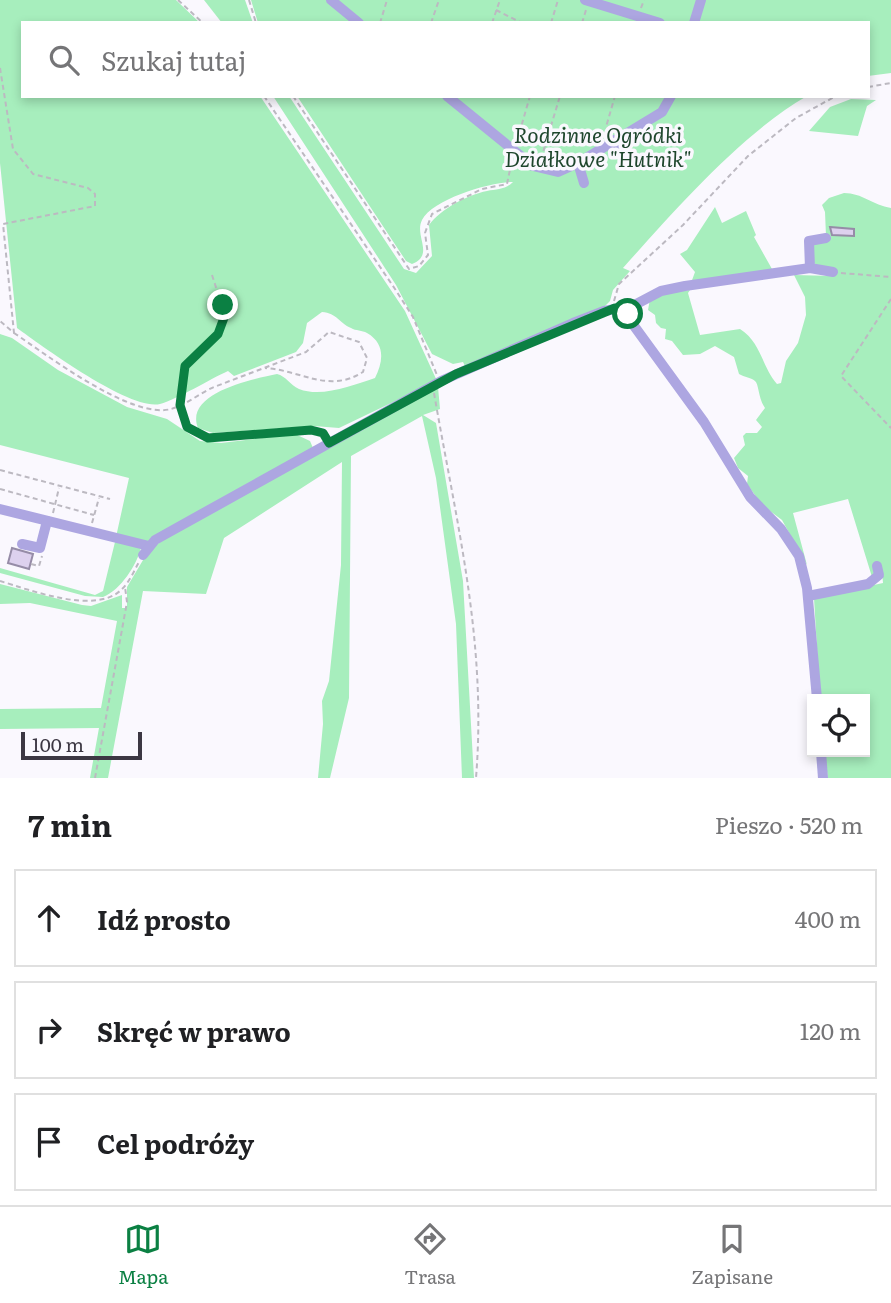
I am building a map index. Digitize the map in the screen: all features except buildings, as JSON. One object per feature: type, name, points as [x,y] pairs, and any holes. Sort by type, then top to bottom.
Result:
[{"type":"lane","points":[[331,0],[357,21]]},
{"type":"lane","points":[[587,0],[654,21]]},
{"type":"lane","points":[[695,21],[702,0]]},
{"type":"lane","points":[[449,98],[514,152],[540,168],[558,172],[578,163],[662,112],[670,98]]},
{"type":"lane","points":[[614,141],[628,165]]},
{"type":"lane","points":[[578,163],[584,183]]},
{"type":"lane","points":[[810,268],[809,241],[827,238]]},
{"type":"lane","points":[[0,509],[146,551],[329,443],[436,384],[573,323],[620,309],[669,289],[810,268],[833,272]]},
{"type":"lane","points":[[620,309],[720,445],[750,497],[793,545],[804,570],[817,694]]},
{"type":"lane","points":[[22,544],[40,548],[47,521]]},
{"type":"lane","points":[[808,596],[868,584],[879,575],[877,566]]},
{"type":"lane","points":[[821,757],[823,778]]},
{"type":"path","points":[[178,0],[201,21]]},
{"type":"path","points":[[248,0],[255,21]]},
{"type":"path","points":[[381,21],[387,0]]},
{"type":"path","points":[[432,21],[439,0]]},
{"type":"path","points":[[493,21],[499,0]]},
{"type":"path","points":[[552,21],[558,0]]},
{"type":"path","points":[[582,21],[587,0]]},
{"type":"path","points":[[496,10],[518,21]]},
{"type":"path","points":[[0,68],[13,149],[33,174],[88,188],[95,194],[95,206],[2,224],[14,333]]},
{"type":"path","points":[[870,87],[891,83]]},
{"type":"path","points":[[265,98],[413,317],[436,384],[470,582],[475,627],[479,681],[476,778]]},
{"type":"path","points":[[294,98],[409,269],[419,266],[428,255],[425,233],[432,214],[482,189],[507,184],[529,98]]},
{"type":"path","points":[[540,168],[558,98]]},
{"type":"path","points":[[614,98],[606,127],[614,141]]},
{"type":"path","points":[[620,309],[615,290],[619,284],[684,225],[748,156],[796,118],[832,98]]},
{"type":"path","points":[[833,272],[891,277]]},
{"type":"path","points":[[212,275],[223,305],[222,326],[218,334],[185,366],[180,405],[187,427],[201,437],[311,430],[323,433],[329,443]]},
{"type":"path","points":[[891,299],[841,376],[891,428]]},
{"type":"path","points":[[0,321],[69,371],[120,398],[157,410],[172,409],[206,390],[306,352],[329,332],[359,342],[367,358],[363,372],[332,383],[312,381],[288,370],[265,368]]},
{"type":"path","points":[[0,470],[110,499]]},
{"type":"path","points":[[0,489],[94,514]]},
{"type":"path","points":[[89,533],[99,497]]},
{"type":"path","points":[[0,581],[90,602],[112,597],[125,587],[146,551]]},
{"type":"path","points":[[95,778],[127,602],[125,587]]},
{"type":"green space","points":[[0,0],[176,0],[198,21],[21,21],[21,98],[261,98],[405,311],[437,381],[339,428],[314,426],[213,433],[198,428],[196,416],[201,406],[210,397],[237,384],[277,374],[299,389],[317,392],[347,387],[375,378],[381,354],[373,337],[347,326],[331,314],[322,312],[307,323],[303,343],[296,352],[234,376],[228,371],[160,404],[129,398],[108,388],[17,328],[0,163]]},
{"type":"green space","points":[[204,0],[245,0],[252,21],[220,21]]},
{"type":"green space","points":[[251,0],[891,0],[891,73],[870,76],[870,21],[257,21]]},
{"type":"green space","name":"Rodzinne Ogródki Działkowe \"Hutnik\"","points":[[274,98],[290,98],[404,269],[416,273],[432,256],[429,225],[434,219],[463,199],[504,188],[513,182],[463,193],[428,212],[420,226],[422,256],[412,264],[406,261],[298,98],[804,98],[782,112],[733,152],[686,199],[623,268],[630,271],[613,290],[610,301],[601,310],[466,368],[463,362],[453,364],[432,354],[396,285]]},
{"type":"green space","points":[[851,99],[876,100],[867,106],[858,136],[809,131],[830,107]]},
{"type":"green space","points":[[844,193],[891,208],[891,778],[828,778],[825,757],[870,757],[870,694],[820,694],[814,598],[883,583],[882,572],[872,577],[848,499],[793,513],[807,565],[782,520],[762,505],[747,484],[748,476],[738,468],[734,458],[745,445],[743,436],[746,433],[757,433],[762,427],[756,420],[765,408],[756,383],[739,374],[734,357],[715,346],[700,354],[683,355],[672,341],[665,339],[666,329],[656,323],[655,315],[648,310],[650,299],[660,294],[690,290],[688,293],[700,335],[740,329],[753,341],[777,384],[781,383],[786,361],[798,343],[806,315],[805,297],[794,275],[833,276],[814,263],[813,241],[826,236],[822,205],[829,198]]},
{"type":"green space","points":[[715,207],[722,223],[746,211],[756,235],[754,237],[772,269],[691,283],[695,272],[680,254],[687,250]]},
{"type":"green space","points":[[0,334],[12,338],[58,370],[127,407],[167,419],[200,441],[221,443],[295,434],[310,441],[313,448],[147,542],[116,537],[129,478],[0,445]]},
{"type":"green space","points":[[438,387],[440,409],[423,415],[436,423],[463,581],[474,778],[462,778],[456,624],[436,478],[422,416],[351,456],[349,698],[330,778],[318,778],[323,724],[322,701],[329,681],[341,565],[342,462],[224,538],[206,594],[143,591],[108,778],[90,778],[99,728],[0,729],[0,709],[101,708],[117,621],[30,603],[0,604],[0,584],[91,606],[122,595],[122,608],[127,608],[127,587],[149,550],[167,537]]},
{"type":"green space","points":[[115,542],[141,548],[127,576],[116,589],[103,597],[85,596],[0,573],[0,568],[95,595],[103,591]]},
{"type":"route","points":[[223,305],[225,315],[218,334],[185,366],[180,405],[187,427],[201,437],[208,438],[311,430],[323,433],[329,443],[456,374],[555,330],[615,308],[621,308],[628,314]]}]
